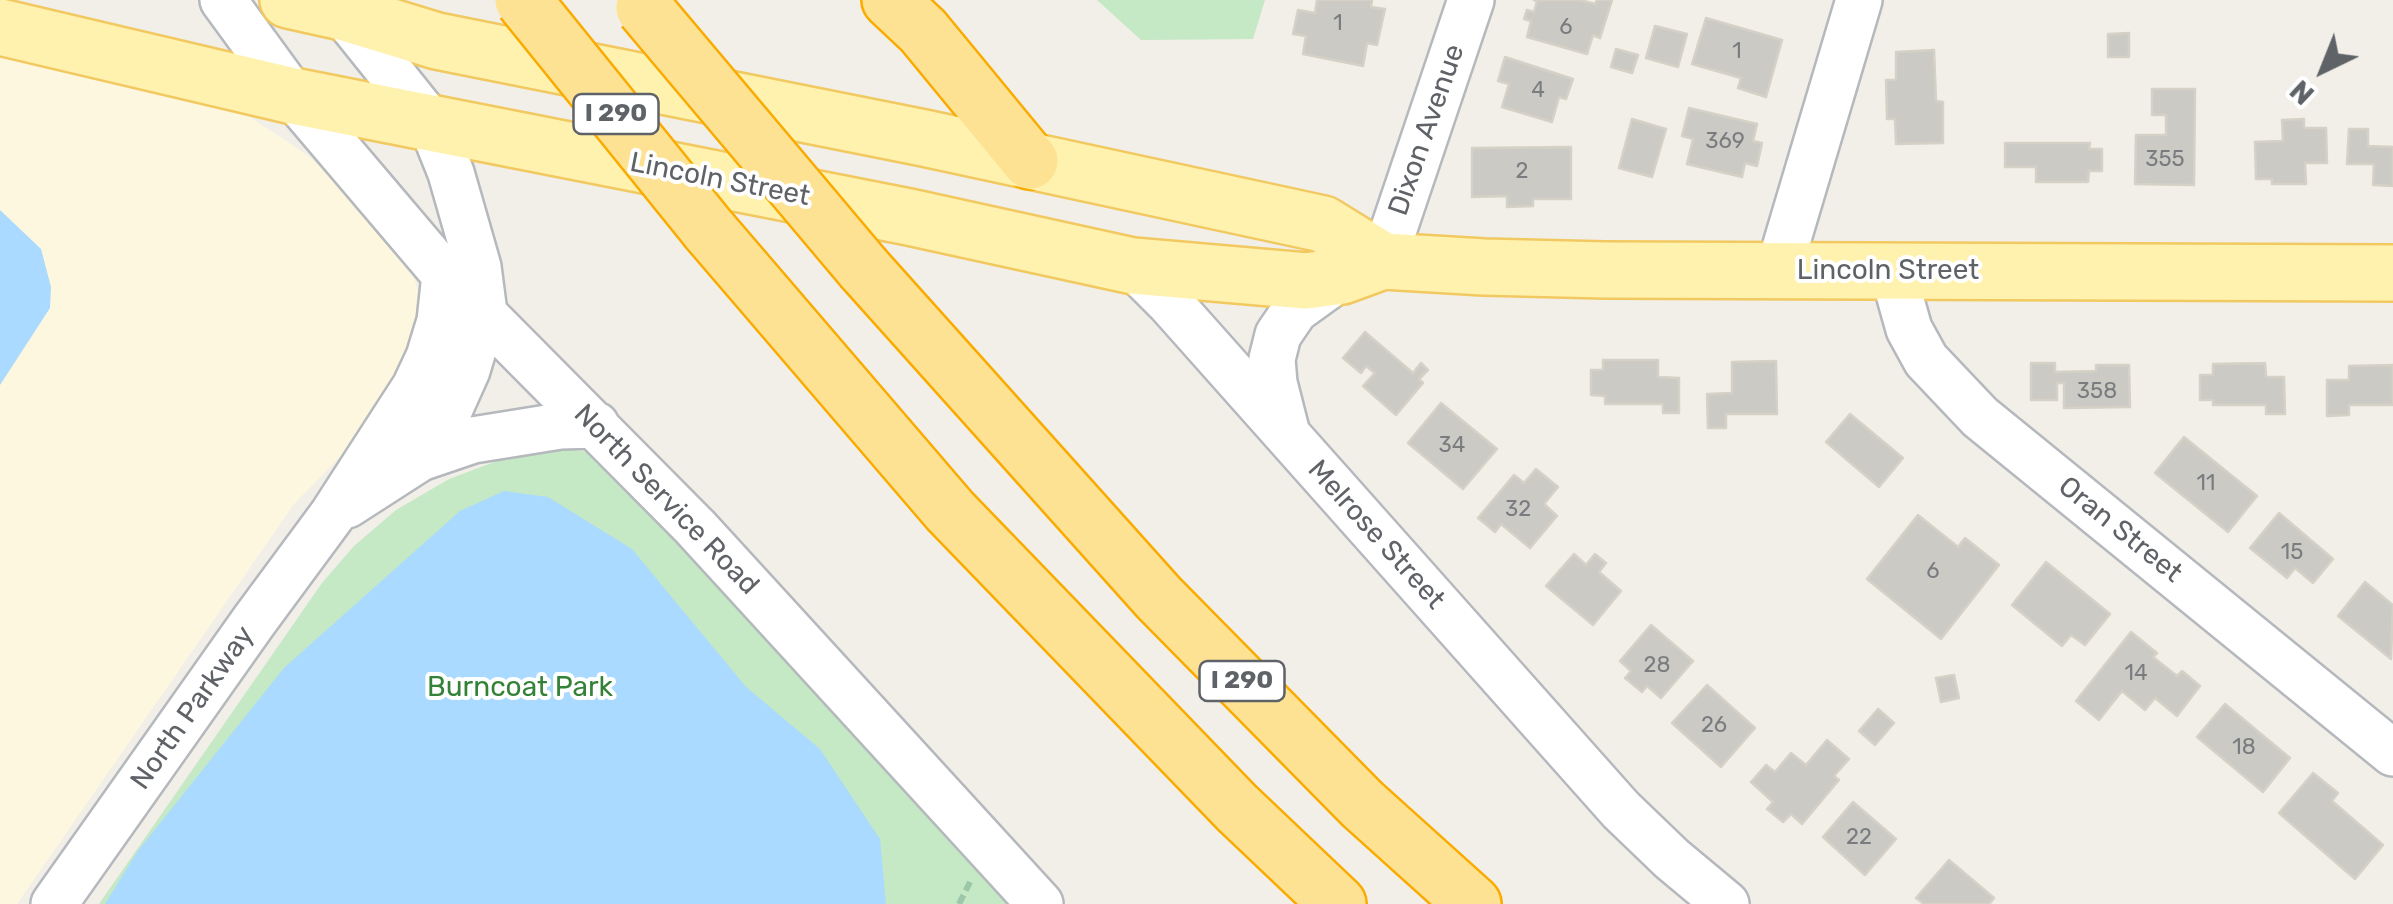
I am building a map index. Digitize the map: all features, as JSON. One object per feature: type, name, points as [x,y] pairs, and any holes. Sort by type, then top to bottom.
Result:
[{"type":"highway","name":"I 290","points":[[523,0],[708,228],[950,510],[1224,794],[1338,904]]},
{"type":"highway","points":[[890,0],[923,31],[1030,160]]},
{"type":"highway","name":"I 290","points":[[641,4],[864,269],[1159,598],[1362,804],[1473,904]]},
{"type":"main road","name":"Lincoln Street","points":[[288,0],[437,41],[1030,160],[1322,224],[1362,268]]},
{"type":"main road","name":"Lincoln Street","points":[[0,28],[292,96],[909,217],[1133,266],[1306,282],[1362,268],[2393,273]]},
{"type":"main road","name":"Melrose Street","points":[[1030,160],[1133,266]]},
{"type":"street","name":"North Service Road","points":[[223,0],[292,96],[445,275],[695,527],[1040,904]]},
{"type":"street","name":"Dixon Avenue","points":[[1362,268],[1470,0]]},
{"type":"street","points":[[1778,272],[1859,0]]},
{"type":"street","name":"North Parkway","points":[[342,12],[431,122],[478,267],[484,313],[467,370],[446,417],[420,458]]},
{"type":"street","name":"Melrose Street","points":[[1133,266],[1620,810],[1726,904]]},
{"type":"street","points":[[1288,437],[1274,382],[1272,359],[1278,335],[1295,310],[1362,268]]},
{"type":"street","name":"Oran Street","points":[[1894,272],[1909,329],[1926,360],[1980,417],[2393,753]]},
{"type":"street","name":"North Parkway","points":[[54,904],[333,514],[416,387],[440,321],[445,275]]},
{"type":"street","name":"North Parkway","points":[[333,514],[420,458],[473,440],[549,427],[596,425]]},
{"type":"shaded area","points":[[0,50],[195,97],[248,116],[285,140],[311,158],[342,189],[413,273],[421,324],[382,414],[294,504],[17,904],[0,904]]},
{"type":"green space","points":[[1097,0],[1265,0],[1253,39],[1141,40]]},
{"type":"green space","name":"Burncoat Park","points":[[559,447],[592,453],[615,472],[1009,904],[99,904],[322,583],[354,546],[396,510],[449,479],[497,461],[553,452]]},
{"type":"water","points":[[0,210],[41,249],[51,287],[50,308],[0,385]]},
{"type":"water","name":"Burncoat Park","points":[[504,491],[548,497],[632,549],[746,687],[820,749],[880,839],[886,904],[105,904],[137,852],[284,668],[460,511]]},
{"type":"building","points":[[1317,0],[1372,0],[1371,7],[1385,9],[1377,45],[1367,43],[1363,66],[1303,54],[1306,36],[1293,34],[1298,10],[1315,13]]},
{"type":"building","points":[[1534,0],[1580,0],[1595,4],[1597,0],[1612,0],[1600,38],[1593,35],[1587,54],[1527,37],[1531,21],[1524,19],[1527,10],[1534,12]]},
{"type":"building","points":[[1706,18],[1782,40],[1766,97],[1738,88],[1741,78],[1692,64]]},
{"type":"building","points":[[1655,26],[1687,34],[1678,67],[1646,58]]},
{"type":"building","points":[[2129,33],[2129,57],[2108,57],[2108,34]]},
{"type":"building","points":[[1616,49],[1638,55],[1632,73],[1611,67]]},
{"type":"building","points":[[1934,50],[1936,101],[1943,102],[1943,143],[1896,144],[1895,119],[1887,119],[1886,80],[1896,80],[1896,52]]},
{"type":"building","points":[[1505,57],[1573,79],[1566,99],[1559,97],[1552,122],[1502,107],[1509,84],[1498,81]]},
{"type":"building","points":[[2152,89],[2195,89],[2194,185],[2135,184],[2136,135],[2166,135],[2166,115],[2152,115]]},
{"type":"building","points":[[1689,108],[1757,124],[1753,141],[1762,143],[1757,166],[1745,163],[1742,177],[1687,164],[1693,139],[1682,136]]},
{"type":"building","points":[[1632,119],[1666,129],[1652,177],[1619,168]]},
{"type":"building","points":[[2304,119],[2304,128],[2326,128],[2327,163],[2305,163],[2306,184],[2272,184],[2272,179],[2256,179],[2255,142],[2283,141],[2282,120]]},
{"type":"building","points":[[2349,129],[2368,129],[2368,146],[2393,147],[2393,186],[2373,185],[2374,164],[2347,164]]},
{"type":"building","points":[[2005,143],[2090,143],[2089,149],[2102,149],[2102,171],[2089,171],[2088,182],[2036,182],[2036,167],[2005,167]]},
{"type":"building","points":[[1571,147],[1571,199],[1533,199],[1533,206],[1507,207],[1507,196],[1472,197],[1472,148]]},
{"type":"building","points":[[1365,332],[1413,373],[1421,363],[1428,370],[1419,379],[1423,383],[1396,415],[1363,386],[1375,373],[1366,366],[1361,373],[1343,358]]},
{"type":"building","points":[[1603,360],[1658,360],[1658,377],[1679,378],[1679,413],[1663,413],[1663,404],[1605,404],[1605,396],[1591,395],[1591,370],[1603,370]]},
{"type":"building","points":[[1776,361],[1777,414],[1726,414],[1726,428],[1708,428],[1707,394],[1732,393],[1732,362]]},
{"type":"building","points":[[2031,363],[2055,363],[2055,372],[2096,371],[2096,365],[2129,365],[2130,407],[2064,408],[2064,383],[2057,383],[2057,400],[2031,400]]},
{"type":"building","points":[[2265,363],[2266,377],[2284,377],[2285,414],[2266,414],[2266,405],[2213,405],[2213,400],[2200,400],[2200,375],[2213,375],[2213,364]]},
{"type":"building","points":[[2393,365],[2393,405],[2349,405],[2349,415],[2327,416],[2327,380],[2349,380],[2349,366]]},
{"type":"building","points":[[1441,403],[1497,449],[1463,489],[1408,443]]},
{"type":"building","points":[[1850,414],[1903,458],[1879,487],[1826,442]]},
{"type":"building","points":[[2184,437],[2257,496],[2228,532],[2155,473]]},
{"type":"building","points":[[1536,469],[1558,487],[1544,504],[1557,516],[1530,548],[1501,524],[1495,532],[1478,518],[1514,475],[1524,483]]},
{"type":"building","points":[[2279,513],[2333,559],[2313,583],[2295,568],[2287,578],[2250,548]]},
{"type":"building","points":[[1918,515],[1958,547],[1965,538],[1999,565],[1941,639],[1867,579]]},
{"type":"building","points":[[1574,554],[1586,565],[1595,554],[1606,563],[1599,572],[1621,591],[1593,625],[1546,586]]},
{"type":"building","points":[[2046,562],[2110,614],[2085,645],[2071,635],[2062,646],[2012,605]]},
{"type":"building","points":[[2365,582],[2393,605],[2391,659],[2338,616]]},
{"type":"building","points":[[1651,625],[1693,661],[1661,698],[1647,686],[1642,692],[1625,678],[1631,671],[1620,661]]},
{"type":"building","points":[[2131,632],[2177,676],[2182,671],[2200,686],[2177,716],[2155,698],[2145,710],[2122,691],[2099,720],[2076,701]]},
{"type":"building","points":[[1954,675],[1959,698],[1941,702],[1936,678]]},
{"type":"building","points":[[1707,685],[1755,728],[1721,767],[1672,723]]},
{"type":"building","points":[[2225,704],[2290,758],[2263,792],[2197,737]]},
{"type":"building","points":[[1878,709],[1894,723],[1875,745],[1859,731]]},
{"type":"building","points":[[1827,740],[1849,759],[1834,776],[1839,780],[1802,824],[1791,814],[1783,822],[1767,809],[1773,802],[1751,782],[1766,765],[1775,772],[1791,753],[1806,765]]},
{"type":"building","points":[[2313,773],[2338,793],[2332,801],[2383,845],[2355,879],[2279,813]]},
{"type":"building","points":[[1853,802],[1896,839],[1865,875],[1823,837]]},
{"type":"building","points":[[1949,860],[1994,898],[1989,904],[1924,904],[1916,898]]}]
